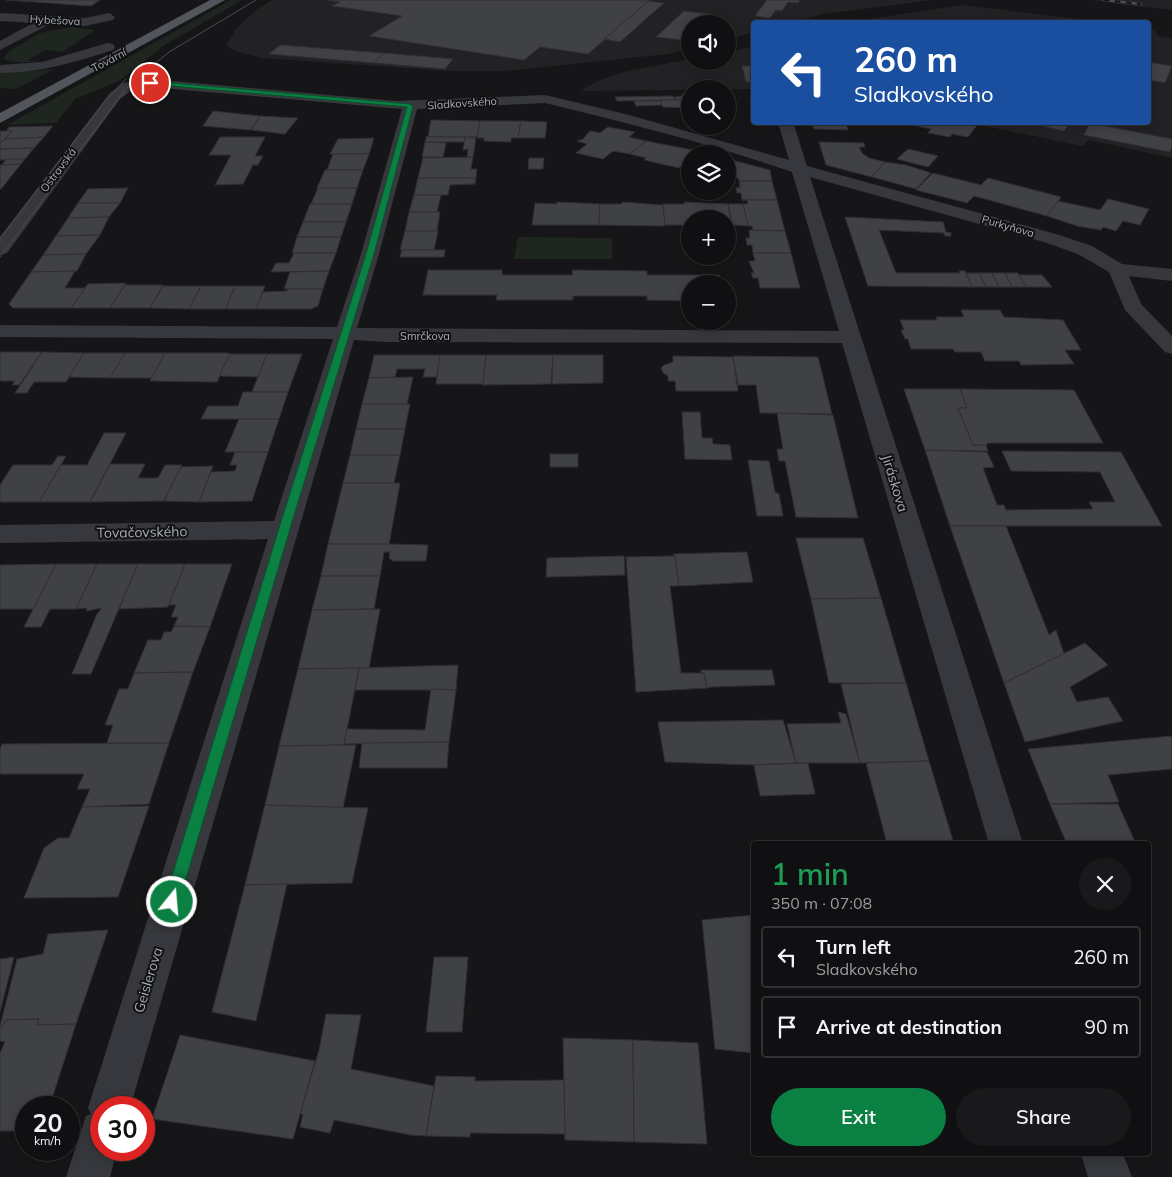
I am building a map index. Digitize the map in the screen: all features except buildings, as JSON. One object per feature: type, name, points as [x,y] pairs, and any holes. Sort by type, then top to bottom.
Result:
[{"type":"main road","name":"Tovární","points":[[0,105],[197,0]]},
{"type":"main road","name":"Tovární","points":[[0,120],[219,0]]},
{"type":"street","name":"Hybešova","points":[[0,17],[85,22],[109,17]]},
{"type":"street","points":[[0,46],[46,20]]},
{"type":"street","points":[[3,70],[51,64],[108,47]]},
{"type":"street","name":"Sladkovského","points":[[118,92],[128,86],[160,83],[252,93],[410,106],[519,99],[551,100],[730,147],[800,169]]},
{"type":"street","name":"Ostravská","points":[[0,249],[118,92]]},
{"type":"street","name":"Geislerova","points":[[113,1096],[284,530],[370,254],[410,106]]},
{"type":"street","name":"Jiráskova","points":[[787,125],[850,338],[1005,841]]},
{"type":"street","name":"Purkyňova","points":[[800,169],[1050,238],[1085,250],[1117,269]]},
{"type":"street","points":[[1172,275],[1117,269],[1132,306],[1172,348]]},
{"type":"street","name":"Smrčkova","points":[[0,331],[386,336],[850,338]]},
{"type":"street","name":"Tovačovského","points":[[0,534],[284,530]]},
{"type":"street","points":[[1103,1156],[1110,1177]]},
{"type":"street","points":[[88,1177],[93,1161]]},
{"type":"shaded area","points":[[231,0],[242,0],[163,46],[119,81],[75,99],[56,123],[7,125]]},
{"type":"shaded area","points":[[272,0],[933,0],[824,14],[798,20],[751,20],[751,33],[736,37],[736,15],[681,15],[681,51],[506,71],[448,71],[262,58],[235,51],[226,45],[236,29],[256,10]]},
{"type":"shaded area","points":[[1093,0],[1172,0],[1172,10],[1124,5]]},
{"type":"shaded area","points":[[962,5],[1088,20],[863,20]]},
{"type":"shaded area","points":[[72,27],[95,30],[63,52],[46,50],[28,60],[38,62],[15,62],[5,60],[4,58],[8,52],[40,33]]},
{"type":"shaded area","points":[[1151,28],[1154,29],[1158,36],[1172,38],[1172,158],[1089,140],[1083,146],[979,125],[1151,125]]},
{"type":"shaded area","points":[[751,47],[751,89],[736,89],[736,80],[681,80],[681,90],[580,91],[600,80],[624,72],[681,61],[681,70],[736,70],[736,50]]},
{"type":"shaded area","points":[[54,69],[16,89],[0,88],[0,73]]},
{"type":"shaded area","points":[[518,237],[612,238],[612,259],[514,259]]},
{"type":"tram line","points":[[0,257],[128,86],[169,52],[256,0]]},
{"type":"tram line","points":[[0,239],[105,101],[126,79]]},
{"type":"railway","points":[[1104,0],[1141,4]]},
{"type":"route","points":[[150,83],[410,106],[370,254],[289,512],[172,902]]}]
